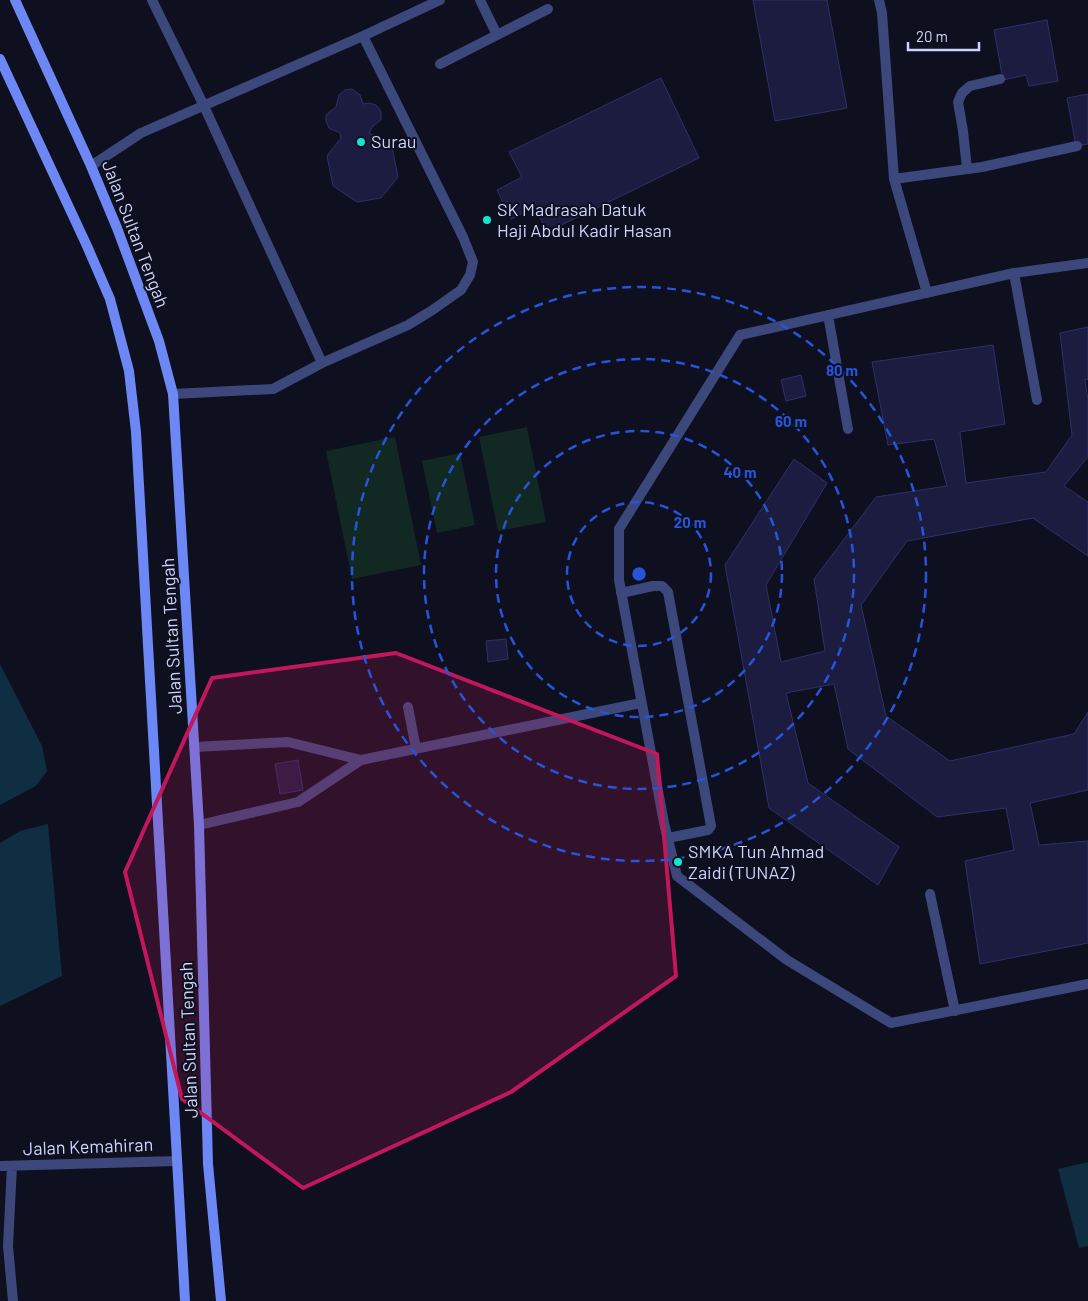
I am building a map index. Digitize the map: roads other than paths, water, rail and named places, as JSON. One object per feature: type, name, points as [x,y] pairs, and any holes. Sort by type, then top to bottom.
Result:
[{"type":"main road","name":"Jalan Sultan Tengah","points":[[15,0],[91,166],[117,228],[159,341],[173,394],[199,825],[208,1164],[221,1301]]},
{"type":"main road","name":"Jalan Sultan Tengah","points":[[0,59],[110,299],[129,371],[137,442],[185,1301]]},
{"type":"lane","points":[[152,0],[204,106],[322,363]]},
{"type":"lane","points":[[91,166],[140,133],[440,0]]},
{"type":"lane","points":[[480,0],[496,35]]},
{"type":"lane","points":[[879,0],[882,13],[894,179],[927,293]]},
{"type":"lane","points":[[440,64],[548,9]]},
{"type":"lane","points":[[173,394],[273,389],[322,363],[408,325],[461,290],[470,275],[473,262],[463,237],[362,36]]},
{"type":"lane","points":[[966,169],[963,131],[958,102],[962,93],[970,86],[1000,79]]},
{"type":"lane","points":[[894,179],[982,167],[1077,146]]},
{"type":"lane","points":[[1088,263],[1014,273],[740,335],[619,529],[619,580],[621,593],[664,823],[677,876],[787,960],[891,1023],[1088,984]]},
{"type":"lane","points":[[1014,273],[1037,400]]},
{"type":"lane","points":[[828,315],[848,429]]},
{"type":"lane","points":[[621,593],[653,586],[662,586],[668,592],[711,826],[708,830],[668,838]]},
{"type":"lane","points":[[199,825],[298,802],[361,760],[641,703]]},
{"type":"lane","points":[[408,707],[416,748]]},
{"type":"lane","points":[[195,747],[288,742],[361,760]]},
{"type":"lane","points":[[930,894],[954,1011]]},
{"type":"lane","name":"Jalan Kemahiran","points":[[0,1166],[177,1160]]},
{"type":"lane","points":[[12,1166],[8,1246],[13,1301]]},
{"type":"water","points":[[0,664],[42,746],[47,771],[36,786],[0,805]]},
{"type":"water","points":[[48,824],[62,976],[0,1006],[0,843],[20,831]]},
{"type":"water","points":[[1088,1162],[1088,1246],[1079,1248],[1058,1169]]},
{"type":"place","name":"Surau","points":[[361,142]]},
{"type":"place","name":"SK Madrasah Datuk Haji Abdul Kadir Hasan","points":[[487,220]]},
{"type":"place","name":"SMKA Tun Ahmad Zaidi (TUNAZ)","points":[[678,862]]}]
